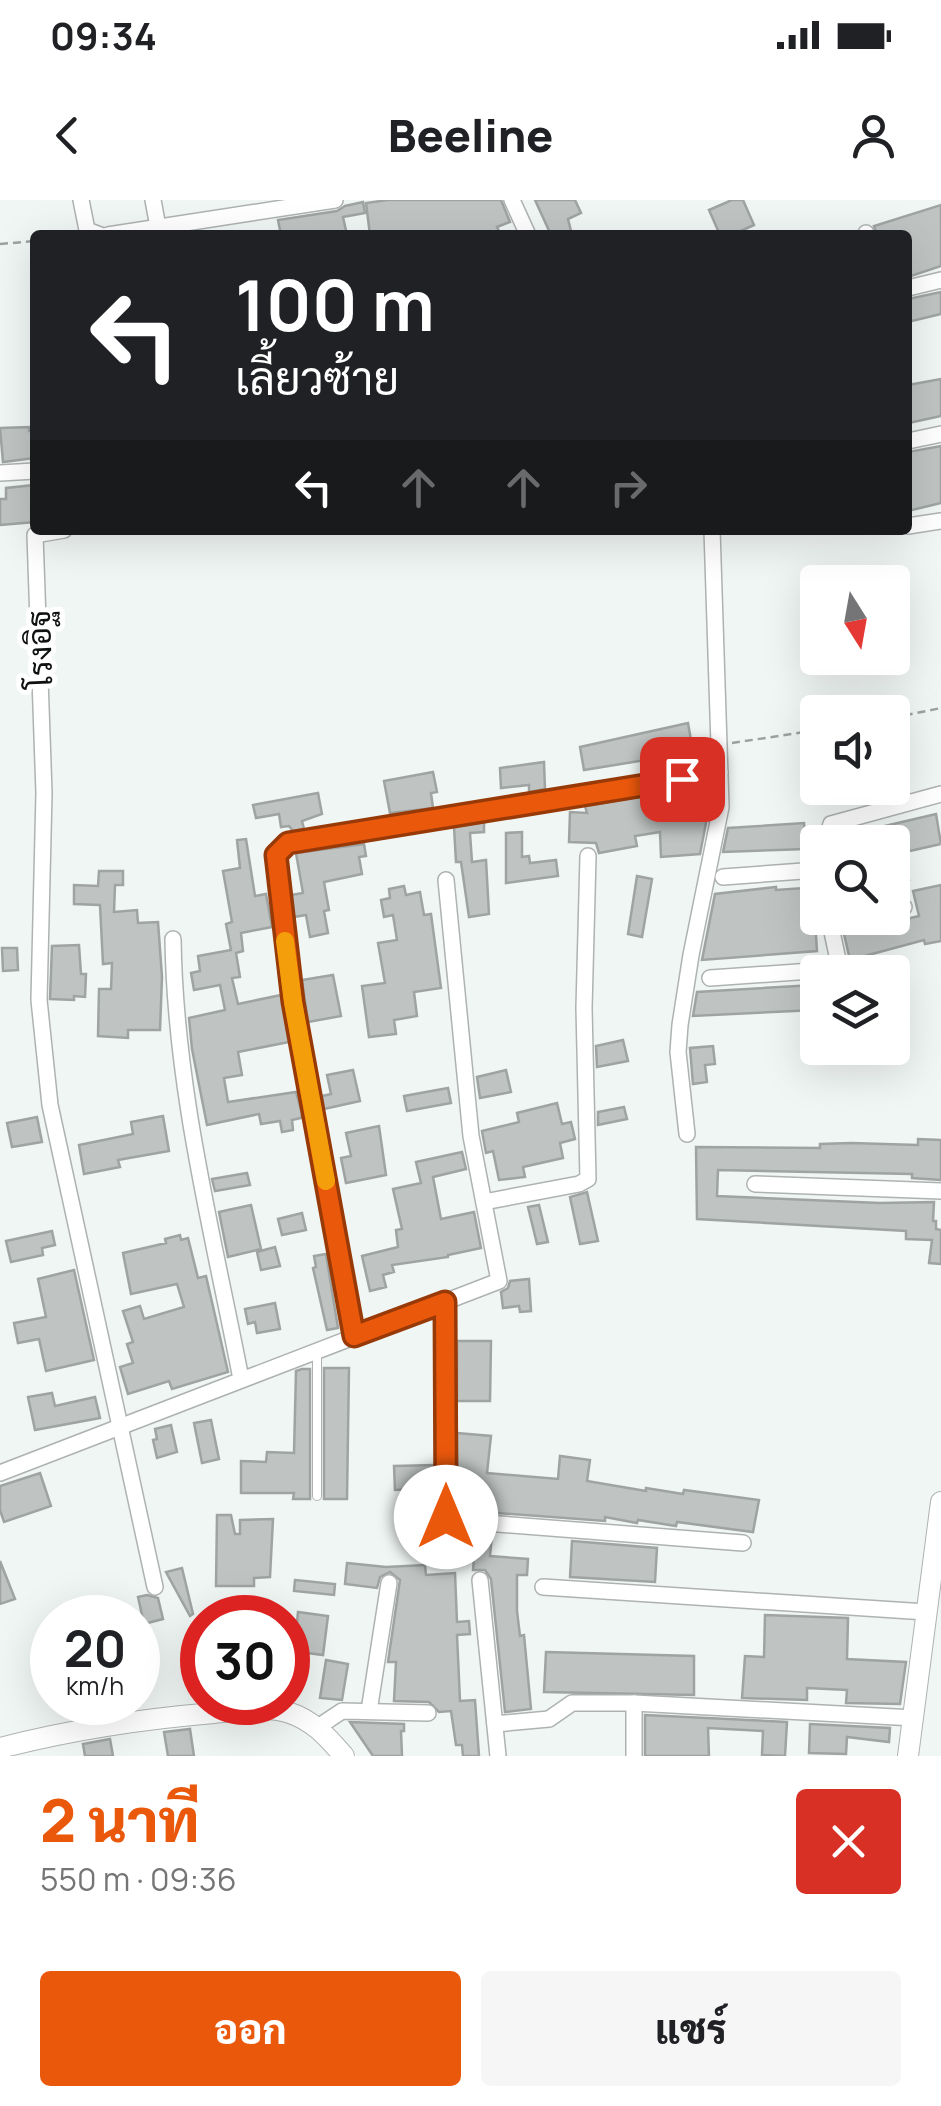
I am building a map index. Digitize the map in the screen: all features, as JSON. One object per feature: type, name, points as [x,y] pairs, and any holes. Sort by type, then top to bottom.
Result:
[{"type":"street","points":[[81,200],[87,230]]},
{"type":"street","points":[[153,200],[158,228]]},
{"type":"street","points":[[144,230],[336,200]]},
{"type":"street","points":[[512,200],[526,230]]},
{"type":"street","points":[[912,287],[941,280]]},
{"type":"street","points":[[912,440],[941,434]]},
{"type":"street","points":[[0,473],[30,472]]},
{"type":"street","points":[[912,525],[941,521]]},
{"type":"street","name":"โรงอิฐ","points":[[35,535],[44,793],[39,1000],[50,1105],[119,1427]]},
{"type":"street","points":[[687,1134],[678,1052],[680,1025],[721,808],[712,535]]},
{"type":"street","points":[[354,1336],[293,1002],[275,860],[278,851],[288,843],[720,772]]},
{"type":"street","points":[[831,825],[941,794]]},
{"type":"street","points":[[484,1202],[588,1179],[584,1008],[588,856]]},
{"type":"street","points":[[722,877],[800,871]]},
{"type":"street","points":[[0,1473],[499,1281],[469,1116],[446,880]]},
{"type":"street","points":[[710,978],[840,969],[833,935]]},
{"type":"street","points":[[173,939],[182,1068],[241,1379]]},
{"type":"street","points":[[756,1184],[941,1191]]},
{"type":"street","points":[[445,1302],[447,1520],[586,1534],[742,1543]]},
{"type":"street","points":[[119,1427],[155,1587]]},
{"type":"street","points":[[908,1756],[941,1502]]},
{"type":"street","points":[[480,1580],[498,1756]]},
{"type":"street","points":[[369,1711],[389,1583]]},
{"type":"street","points":[[543,1587],[926,1612]]},
{"type":"street","points":[[495,1724],[549,1719],[572,1703],[914,1718]]},
{"type":"street","points":[[634,1703],[634,1756]]},
{"type":"street","points":[[0,1748],[66,1731],[253,1710],[287,1712],[318,1727],[344,1756]]},
{"type":"street","points":[[318,1727],[342,1711],[428,1712]]},
{"type":"lane","points":[[317,1351],[317,1496]]},
{"type":"path","points":[[0,244],[30,241]]},
{"type":"path","points":[[910,714],[941,708]]},
{"type":"path","points":[[720,745],[800,733]]},
{"type":"building","points":[[501,200],[510,222],[497,227],[498,230],[369,230],[366,203]]},
{"type":"building","points":[[535,200],[575,200],[581,213],[568,219],[571,230],[549,230]]},
{"type":"building","points":[[732,200],[743,200],[754,225],[743,230],[718,230],[709,210]]},
{"type":"building","points":[[363,202],[365,213],[343,217],[346,230],[280,230],[278,220],[337,211]]},
{"type":"building","points":[[941,205],[941,266],[912,276],[912,230],[875,230],[874,226]]},
{"type":"building","points":[[941,292],[941,314],[912,321],[912,298]]},
{"type":"building","points":[[941,379],[941,416],[912,422],[912,384]]},
{"type":"building","points":[[29,427],[30,459],[3,462],[0,428]]},
{"type":"building","points":[[941,446],[941,503],[912,510],[912,451]]},
{"type":"building","points":[[30,486],[30,522],[0,525],[0,499],[6,499],[6,488]]},
{"type":"building","points":[[688,723],[691,740],[662,746],[664,757],[584,770],[580,747]]},
{"type":"building","points":[[544,762],[545,789],[529,792],[529,785],[501,788],[500,768]]},
{"type":"building","points":[[433,772],[437,792],[431,793],[433,808],[390,813],[384,781]]},
{"type":"building","points":[[704,786],[706,823],[700,854],[661,857],[660,832],[635,836],[637,846],[599,853],[596,843],[569,842],[570,812],[587,813],[585,806]]},
{"type":"building","points":[[318,793],[322,814],[302,821],[304,829],[281,827],[279,814],[256,818],[253,805]]},
{"type":"building","points":[[936,814],[941,844],[910,851],[910,825],[889,825]]},
{"type":"building","points":[[484,822],[484,832],[470,833],[472,862],[486,860],[489,914],[469,917],[461,862],[456,862],[454,827]]},
{"type":"building","points":[[804,823],[804,825],[800,825],[800,849],[723,852],[728,828]]},
{"type":"building","points":[[522,832],[522,857],[529,856],[530,863],[556,860],[558,876],[506,883],[506,833]]},
{"type":"building","points":[[246,839],[255,896],[266,894],[272,927],[241,933],[243,951],[236,953],[240,977],[232,978],[238,1004],[281,995],[289,1042],[238,1052],[242,1075],[224,1078],[228,1102],[296,1092],[301,1118],[292,1120],[293,1130],[282,1132],[280,1121],[261,1124],[259,1114],[207,1125],[192,1049],[189,1018],[225,1010],[220,985],[194,990],[191,973],[200,971],[198,956],[231,950],[226,924],[232,922],[223,871],[240,868],[237,840]]},
{"type":"building","points":[[364,844],[366,856],[359,857],[362,874],[324,882],[328,933],[310,937],[306,915],[294,917],[291,895],[303,893],[296,853]]},
{"type":"building","points":[[99,871],[123,871],[123,885],[115,885],[114,912],[137,910],[138,923],[158,922],[160,1030],[128,1030],[128,1038],[98,1036],[99,989],[111,989],[112,963],[103,964],[100,905],[74,904],[74,885],[98,886]]},
{"type":"building","points":[[637,876],[652,879],[642,937],[628,934]]},
{"type":"building","points":[[941,885],[941,941],[925,944],[924,940],[868,955],[849,955],[844,935],[910,935],[910,918],[919,916],[913,891]]},
{"type":"building","points":[[404,886],[406,895],[420,892],[424,915],[431,914],[441,988],[414,992],[417,1016],[394,1020],[396,1034],[369,1037],[362,986],[385,983],[378,943],[397,940],[393,915],[384,917],[381,900],[390,898],[389,889]]},
{"type":"building","points":[[800,888],[800,935],[816,935],[817,951],[702,960],[715,894]]},
{"type":"building","points":[[79,945],[81,974],[86,974],[85,997],[50,999],[52,946]]},
{"type":"building","points":[[2,948],[17,948],[18,970],[3,971]]},
{"type":"building","points":[[333,975],[341,1016],[308,1022],[302,980]]},
{"type":"building","points":[[800,986],[800,1011],[693,1016],[697,992]]},
{"type":"building","points":[[623,1040],[628,1061],[597,1067],[596,1046]]},
{"type":"building","points":[[713,1046],[715,1064],[705,1065],[707,1082],[693,1084],[690,1048]]},
{"type":"building","points":[[353,1070],[360,1101],[324,1109],[322,1096],[331,1094],[327,1075]]},
{"type":"building","points":[[506,1070],[511,1092],[480,1098],[477,1077]]},
{"type":"building","points":[[448,1088],[451,1103],[407,1111],[404,1096]]},
{"type":"building","points":[[557,1103],[562,1124],[571,1122],[575,1139],[560,1143],[563,1158],[523,1167],[525,1177],[499,1180],[493,1151],[486,1153],[482,1131],[519,1122],[517,1113]]},
{"type":"building","points":[[624,1107],[627,1119],[598,1125],[598,1112]]},
{"type":"building","points":[[163,1116],[169,1151],[118,1160],[120,1167],[84,1174],[79,1145],[133,1134],[131,1122]]},
{"type":"building","points":[[37,1117],[42,1142],[12,1147],[7,1123]]},
{"type":"building","points":[[379,1126],[386,1175],[346,1183],[341,1158],[351,1156],[346,1133]]},
{"type":"building","points":[[918,1139],[941,1140],[941,1180],[912,1178],[912,1174],[718,1170],[717,1196],[934,1202],[933,1221],[936,1229],[941,1230],[941,1264],[929,1263],[932,1240],[906,1239],[906,1231],[697,1219],[696,1147],[918,1145]]},
{"type":"building","points":[[462,1152],[466,1169],[433,1177],[441,1219],[474,1212],[481,1248],[392,1265],[394,1272],[383,1275],[386,1287],[370,1291],[362,1256],[398,1247],[396,1230],[402,1229],[393,1189],[421,1183],[416,1162]]},
{"type":"building","points":[[247,1173],[250,1185],[215,1191],[212,1179]]},
{"type":"building","points":[[587,1192],[598,1241],[580,1244],[570,1197]]},
{"type":"building","points":[[251,1205],[261,1249],[228,1257],[219,1212]]},
{"type":"building","points":[[539,1205],[548,1242],[537,1244],[528,1207]]},
{"type":"building","points":[[302,1213],[306,1230],[282,1235],[278,1219]]},
{"type":"building","points":[[52,1231],[55,1245],[42,1248],[43,1255],[11,1262],[6,1241]]},
{"type":"building","points":[[180,1235],[181,1240],[188,1238],[198,1278],[206,1276],[228,1372],[172,1389],[169,1381],[128,1394],[120,1367],[133,1363],[127,1344],[133,1342],[123,1311],[140,1306],[144,1319],[184,1307],[177,1284],[131,1294],[123,1253],[166,1243],[165,1239]]},
{"type":"building","points":[[275,1247],[280,1266],[261,1270],[257,1252]]},
{"type":"building","points":[[326,1254],[338,1328],[327,1330],[313,1268],[314,1256]]},
{"type":"building","points":[[74,1270],[94,1360],[46,1371],[39,1339],[18,1343],[14,1323],[46,1317],[38,1279]]},
{"type":"building","points":[[529,1279],[531,1311],[520,1312],[519,1306],[503,1308],[501,1292],[510,1281]]},
{"type":"building","points":[[275,1303],[280,1329],[257,1333],[255,1322],[248,1324],[245,1309]]},
{"type":"building","points":[[457,1341],[491,1341],[490,1401],[457,1401]]},
{"type":"building","points":[[324,1368],[349,1368],[347,1499],[324,1499]]},
{"type":"building","points":[[310,1369],[310,1499],[293,1499],[294,1493],[241,1493],[241,1461],[266,1462],[267,1452],[294,1453],[296,1371]]},
{"type":"building","points":[[52,1393],[55,1406],[95,1397],[100,1418],[35,1430],[28,1397]]},
{"type":"building","points":[[211,1420],[219,1459],[202,1463],[194,1423]]},
{"type":"building","points":[[171,1425],[177,1452],[157,1458],[155,1429]]},
{"type":"building","points":[[457,1433],[491,1436],[487,1473],[558,1479],[560,1456],[590,1460],[587,1481],[646,1491],[683,1494],[684,1490],[759,1500],[753,1532],[677,1522],[676,1526],[605,1517],[605,1521],[458,1510]]},
{"type":"building","points":[[435,1465],[435,1488],[395,1490],[394,1466]]},
{"type":"building","points":[[40,1473],[51,1506],[4,1522],[0,1486]]},
{"type":"building","points":[[217,1515],[231,1515],[235,1534],[240,1534],[240,1520],[273,1519],[270,1577],[254,1578],[254,1586],[216,1586]]},
{"type":"building","points":[[476,1534],[492,1535],[490,1556],[528,1559],[527,1575],[517,1575],[517,1611],[520,1636],[524,1635],[531,1709],[505,1712],[491,1579],[485,1570],[473,1570]]},
{"type":"building","points":[[572,1541],[657,1548],[655,1582],[570,1577]]},
{"type":"building","points":[[0,1561],[15,1599],[0,1604]]},
{"type":"building","points":[[347,1563],[425,1565],[426,1575],[455,1573],[457,1622],[469,1621],[470,1634],[457,1635],[460,1701],[475,1700],[479,1756],[463,1756],[462,1745],[456,1745],[451,1711],[439,1712],[429,1702],[394,1701],[396,1662],[388,1662],[400,1580],[390,1572],[380,1577],[377,1588],[345,1584]]},
{"type":"building","points":[[182,1568],[188,1595],[180,1598],[166,1572]]},
{"type":"building","points":[[295,1580],[335,1584],[334,1595],[294,1591]]},
{"type":"building","points":[[310,1614],[328,1616],[323,1655],[310,1653]]},
{"type":"building","points":[[765,1615],[848,1618],[847,1659],[906,1662],[900,1704],[846,1703],[847,1690],[807,1688],[807,1700],[742,1698],[745,1656],[764,1657]]},
{"type":"building","points":[[546,1652],[694,1656],[694,1695],[544,1692]]},
{"type":"building","points":[[326,1660],[348,1664],[342,1700],[320,1698]]},
{"type":"building","points":[[645,1715],[787,1722],[785,1756],[762,1755],[763,1731],[708,1728],[709,1756],[645,1756]]},
{"type":"building","points":[[350,1722],[404,1724],[402,1756],[373,1756]]},
{"type":"building","points":[[810,1724],[890,1728],[889,1742],[847,1737],[846,1754],[809,1753]]},
{"type":"building","points":[[190,1729],[194,1756],[168,1756],[164,1732]]},
{"type":"building","points":[[110,1739],[113,1756],[85,1756],[83,1744]]},
{"type":"slow traffic","points":[[285,941],[326,1181]]},
{"type":"route","points":[[446,1517],[445,1302],[354,1336],[293,1002],[276,855],[288,843],[682,779]]}]
